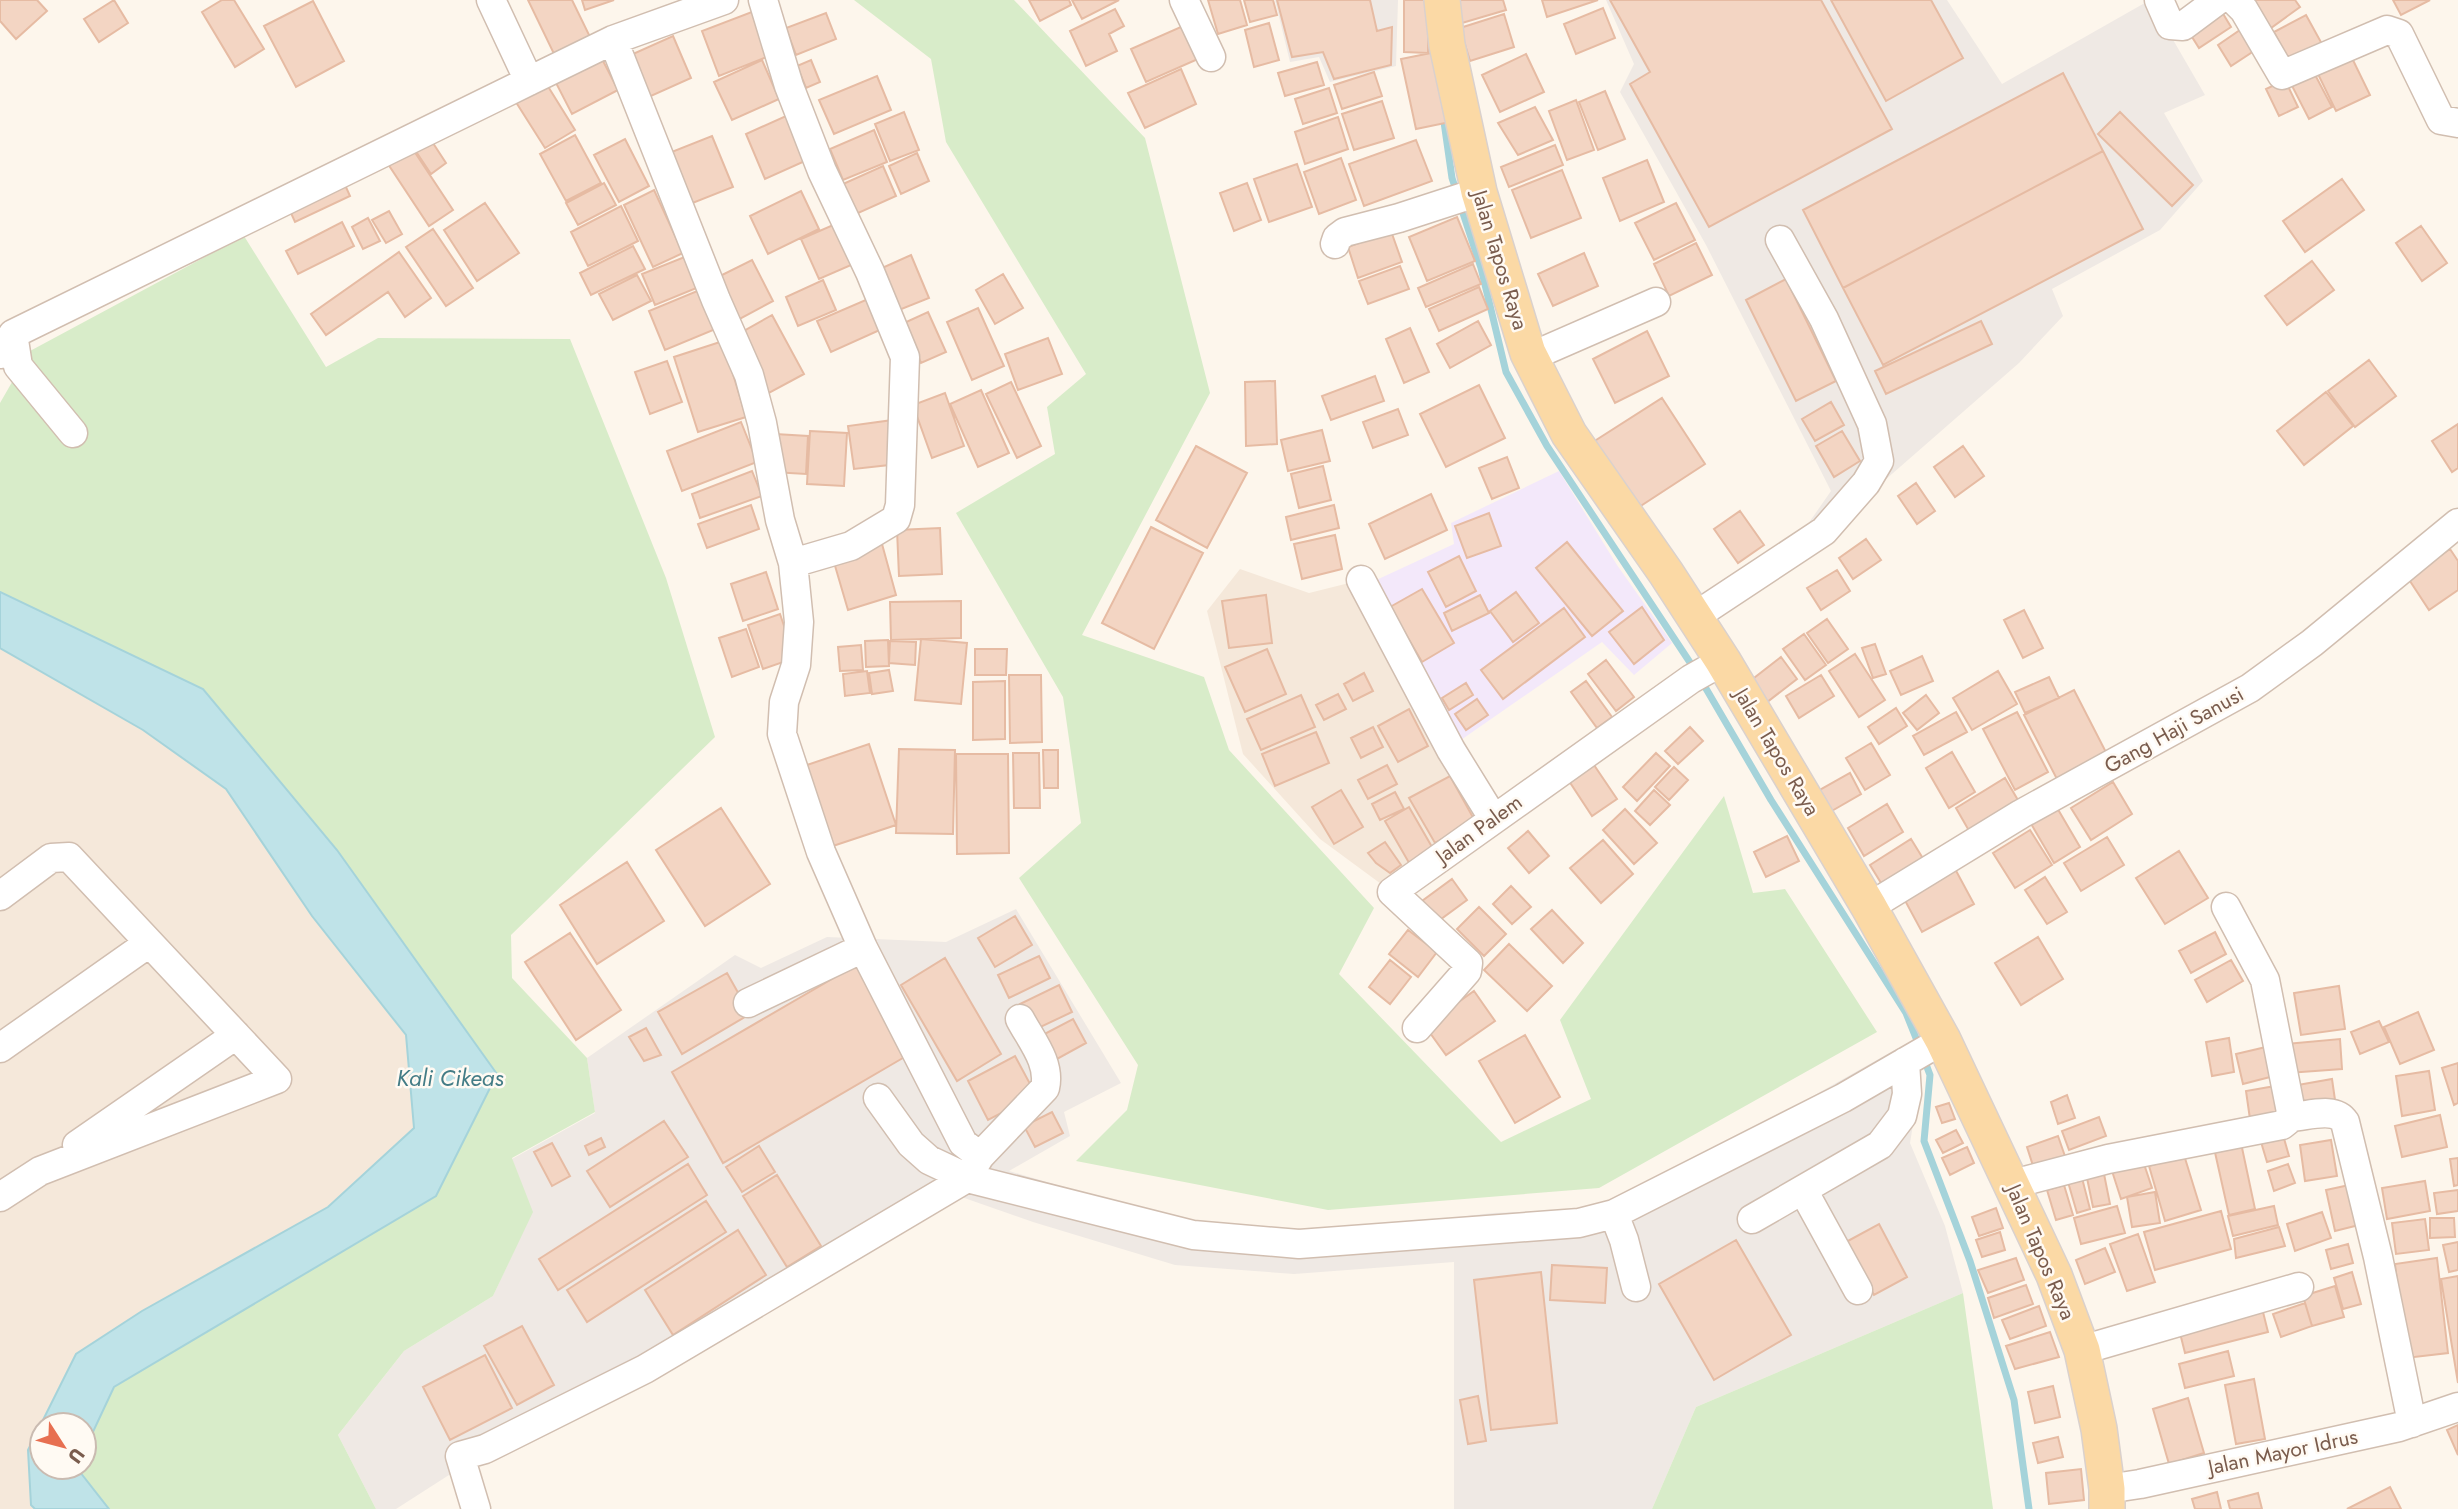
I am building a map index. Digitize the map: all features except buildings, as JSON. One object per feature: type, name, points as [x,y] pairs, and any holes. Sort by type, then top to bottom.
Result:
[{"type":"main road","name":"Jalan Tapos Raya","points":[[1442,0],[1465,198],[1530,357],[1569,434],[1695,617],[1707,670],[1869,907],[1940,1042],[2013,1184],[2054,1275],[2082,1350],[2099,1429],[2124,1498]]},
{"type":"street","points":[[491,0],[529,81]]},
{"type":"street","points":[[73,433],[18,366],[6,344],[612,40],[724,0]]},
{"type":"street","points":[[763,0],[789,86],[905,357],[900,505],[896,519],[851,546],[793,563]]},
{"type":"street","points":[[1184,0],[1211,57]]},
{"type":"street","points":[[2158,0],[2170,25],[2177,27],[2183,26],[2218,0]]},
{"type":"street","points":[[2234,0],[2244,10],[2281,75],[2387,30],[2399,34],[2441,120],[2458,123]]},
{"type":"street","points":[[612,40],[711,288],[749,375],[762,423],[780,520],[793,563],[799,622],[796,664],[784,702],[782,734],[821,852],[863,948],[973,1167]]},
{"type":"street","points":[[1335,244],[1337,238],[1345,232],[1465,198]]},
{"type":"street","points":[[1695,617],[1824,531],[1866,482],[1879,461],[1872,424],[1824,320],[1780,240]]},
{"type":"street","points":[[1530,357],[1656,302]]},
{"type":"street","name":"Gang Haji Sanusi","points":[[1869,907],[2021,814],[2250,688],[2331,627],[2458,523]]},
{"type":"street","points":[[1361,580],[1451,750],[1493,818]]},
{"type":"street","name":"Jalan Palem","points":[[1417,1028],[1467,971],[1468,963],[1392,892],[1493,818],[1707,670]]},
{"type":"street","points":[[0,896],[51,858],[69,857],[277,1079],[40,1171]]},
{"type":"street","points":[[2226,907],[2265,980],[2292,1117]]},
{"type":"street","points":[[0,1048],[149,943]]},
{"type":"street","points":[[748,1003],[863,948]]},
{"type":"street","points":[[476,1509],[460,1456],[485,1449],[645,1369],[973,1167],[1045,1088],[1045,1065],[1020,1019]]},
{"type":"street","points":[[0,1197],[236,1035]]},
{"type":"street","points":[[878,1098],[911,1144],[929,1160],[973,1167],[1193,1235],[1299,1244],[1579,1223],[1614,1214],[1843,1098],[1940,1042]]},
{"type":"street","points":[[1752,1219],[1880,1145],[1902,1116],[1908,1094],[1908,1060]]},
{"type":"street","points":[[2013,1184],[2108,1159],[2282,1125],[2292,1117],[2333,1113],[2341,1116],[2345,1122],[2378,1257],[2413,1423]]},
{"type":"street","points":[[1803,1190],[1858,1290]]},
{"type":"street","points":[[1614,1214],[1636,1287]]},
{"type":"street","points":[[2082,1350],[2299,1287]]},
{"type":"street","name":"Jalan Mayor Idrus","points":[[2124,1498],[2413,1423],[2458,1407]]},
{"type":"shaded area","points":[[1275,0],[1398,0],[1396,66],[1330,82],[1319,57],[1290,62]]},
{"type":"shaded area","points":[[1606,0],[1947,0],[2002,84],[2150,0],[2205,95],[2164,113],[2203,181],[2160,230],[2052,289],[2063,316],[2019,363],[1853,508],[1846,528],[1721,613],[1707,590],[1808,524],[1831,491],[1706,245],[1620,92],[1634,64]]},
{"type":"shaded area","points":[[1559,471],[1617,565],[1672,643],[1634,675],[1602,642],[1458,742],[1372,582],[1454,544],[1451,523]],"holes":[[[1641,608],[1664,640],[1635,664],[1609,633]]]},
{"type":"shaded area","points":[[1240,569],[1309,593],[1361,580],[1493,818],[1392,892],[1320,839],[1243,754],[1207,611]]},
{"type":"shaded area","points":[[0,648],[144,730],[226,789],[312,916],[406,1036],[414,1128],[328,1207],[142,1311],[76,1354],[48,1411],[28,1411],[28,1481],[31,1505],[35,1509],[0,1509]]},
{"type":"shaded area","points":[[1016,909],[1121,1083],[1064,1112],[1070,1136],[1009,1171],[1176,1220],[1322,1233],[1493,1213],[1599,1209],[1806,1100],[1898,1048],[1919,1088],[1910,1143],[1945,1226],[1963,1293],[1696,1407],[1652,1509],[1454,1509],[1454,1262],[1294,1274],[1175,1265],[1033,1222],[950,1193],[814,1274],[646,1385],[449,1475],[396,1509],[376,1509],[338,1435],[404,1351],[493,1296],[532,1212],[512,1159],[595,1113],[587,1058],[735,955],[761,968],[827,937],[946,942]]},
{"type":"green space","points":[[854,0],[1014,0],[1145,138],[1210,393],[1082,635],[1204,677],[1229,750],[1374,908],[1339,974],[1501,1142],[1591,1099],[1560,1020],[1724,796],[1753,893],[1785,889],[1877,1032],[1599,1188],[1328,1210],[1076,1161],[1127,1110],[1138,1065],[1019,878],[1081,823],[1063,697],[956,513],[1055,454],[1047,407],[1086,374],[946,142],[931,59]]},
{"type":"green space","points":[[244,236],[326,367],[378,338],[570,339],[666,578],[715,737],[511,935],[512,978],[587,1058],[595,1112],[512,1158],[533,1212],[493,1296],[404,1351],[338,1435],[376,1509],[109,1509],[86,1481],[98,1481],[98,1421],[114,1387],[436,1196],[497,1074],[337,850],[203,689],[0,592],[0,403],[30,351]]},
{"type":"green space","points":[[1963,1293],[1993,1509],[1652,1509],[1696,1407]]},
{"type":"water","name":"Kali Cikeas","points":[[0,592],[203,689],[337,850],[497,1074],[436,1196],[114,1387],[98,1421],[98,1411],[48,1411],[76,1354],[142,1311],[328,1207],[414,1128],[406,1035],[312,916],[226,789],[143,730],[0,648]]},
{"type":"water","name":"Kali Cikeas","points":[[30,1481],[87,1481],[109,1509],[35,1509],[31,1505]]},
{"type":"waterway","points":[[1443,115],[1452,178],[1457,193]]},
{"type":"waterway","points":[[1460,204],[1481,268],[1506,372],[1547,446],[1695,670]]},
{"type":"waterway","points":[[1701,680],[1771,800],[1906,1013],[1920,1048]]},
{"type":"waterway","points":[[1924,1059],[1930,1075],[1924,1141],[1970,1261],[2014,1400],[2029,1509]]}]
